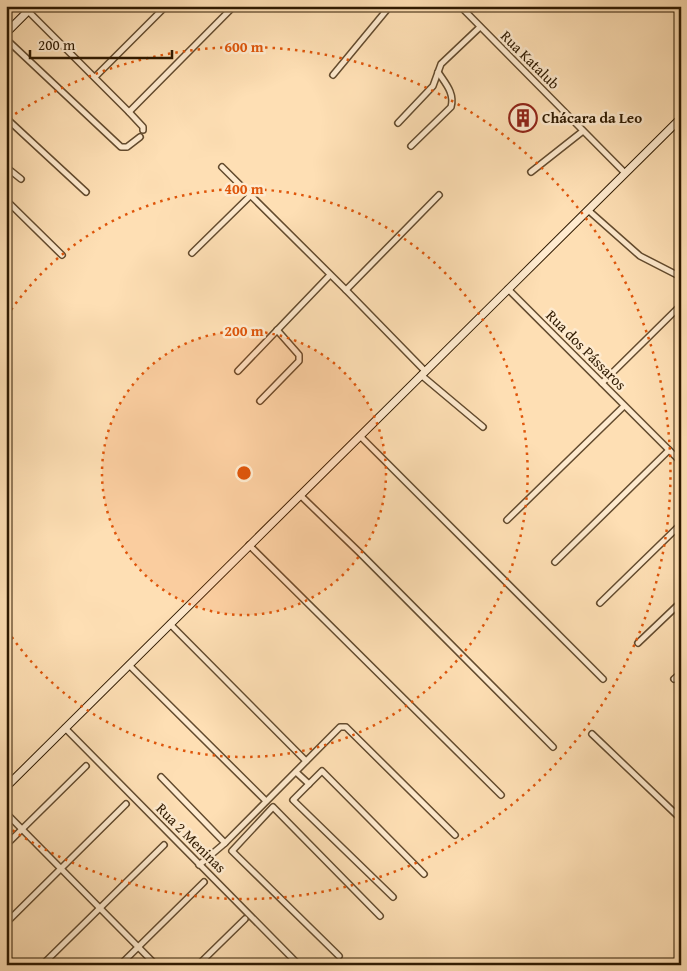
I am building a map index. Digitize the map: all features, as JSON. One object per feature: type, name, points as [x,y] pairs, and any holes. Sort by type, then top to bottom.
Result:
[{"type":"main road","points":[[6,33],[28,8]]},
{"type":"main road","points":[[6,787],[681,118]]},
{"type":"street","points":[[95,77],[166,6]]},
{"type":"street","points":[[129,112],[234,6]]},
{"type":"street","points":[[333,75],[390,6]]},
{"type":"street","name":"Rua Katalub","points":[[460,6],[625,173]]},
{"type":"street","points":[[28,8],[129,112],[143,127],[143,130]]},
{"type":"street","points":[[398,123],[432,86],[441,64],[480,27]]},
{"type":"street","points":[[6,39],[121,146],[127,147],[140,137]]},
{"type":"street","points":[[411,146],[451,107],[451,91],[438,72]]},
{"type":"street","points":[[6,118],[86,192]]},
{"type":"street","points":[[530,172],[583,131]]},
{"type":"street","points":[[6,167],[21,179]]},
{"type":"street","points":[[222,167],[346,290],[423,373],[483,427]]},
{"type":"street","points":[[192,253],[251,195]]},
{"type":"street","points":[[346,290],[438,195]]},
{"type":"street","points":[[6,200],[62,255]]},
{"type":"street","points":[[588,210],[640,256],[681,276]]},
{"type":"street","points":[[238,371],[330,275]]},
{"type":"street","name":"Rua dos Pássaros","points":[[508,289],[681,462]]},
{"type":"street","points":[[602,383],[681,305]]},
{"type":"street","points":[[260,401],[300,358],[277,330]]},
{"type":"street","points":[[507,520],[624,406]]},
{"type":"street","points":[[360,436],[603,679]]},
{"type":"street","points":[[555,562],[668,450]]},
{"type":"street","points":[[300,495],[553,747]]},
{"type":"street","points":[[600,604],[681,524]]},
{"type":"street","points":[[249,545],[501,795]]},
{"type":"street","points":[[638,643],[681,602]]},
{"type":"street","points":[[170,624],[306,761]]},
{"type":"street","points":[[129,665],[266,801]]},
{"type":"street","points":[[674,679],[681,672]]},
{"type":"street","points":[[199,865],[227,841],[338,728],[346,727],[455,835]]},
{"type":"street","name":"Rua 2 Meninas","points":[[65,728],[299,965]]},
{"type":"street","points":[[592,734],[681,819]]},
{"type":"street","points":[[6,845],[86,766]]},
{"type":"street","points":[[296,772],[309,784]]},
{"type":"street","points":[[393,897],[292,800],[322,772],[424,874]]},
{"type":"street","points":[[161,777],[227,841],[236,847]]},
{"type":"street","points":[[6,923],[126,804]]},
{"type":"street","points":[[339,956],[232,851],[272,807],[380,916]]},
{"type":"street","points":[[6,813],[156,965]]},
{"type":"street","points":[[42,965],[164,845]]},
{"type":"street","points":[[120,965],[204,882]]},
{"type":"street","points":[[198,965],[245,919]]},
{"type":"place","name":"Chácara da Leo","points":[[523,118]]}]
